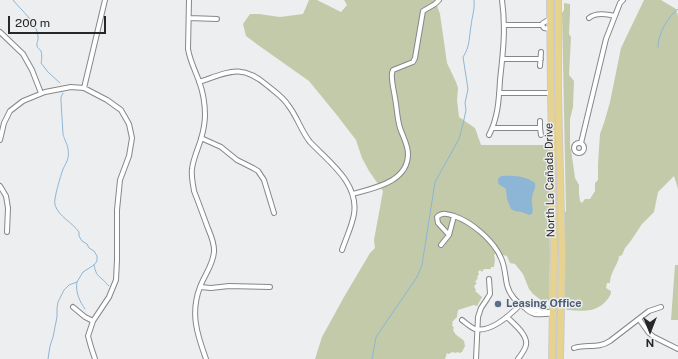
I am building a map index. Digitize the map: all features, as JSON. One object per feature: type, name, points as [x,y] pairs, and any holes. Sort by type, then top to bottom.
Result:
[{"type":"main road","name":"North La Cañada Drive","points":[[550,0],[554,246],[552,359]]},
{"type":"main road","name":"North La Cañada Drive","points":[[558,0],[559,157],[562,256],[560,359]]},
{"type":"main road","points":[[552,157],[559,157]]},
{"type":"street","points":[[84,88],[105,0]]},
{"type":"street","points":[[189,0],[189,57],[199,82],[205,107],[201,138],[192,169],[192,183],[212,241],[214,253],[200,286],[195,304],[196,332],[206,359]]},
{"type":"street","points":[[353,194],[375,188],[396,178],[405,166],[408,155],[407,145],[399,121],[392,73],[393,70],[413,62],[423,11],[439,0]]},
{"type":"street","points":[[489,135],[493,128],[496,115],[505,41],[502,0]]},
{"type":"street","points":[[581,143],[604,44],[623,0]]},
{"type":"street","points":[[589,18],[592,15],[597,14],[615,16]]},
{"type":"street","points":[[189,18],[217,19]]},
{"type":"street","points":[[542,25],[543,22],[550,19]]},
{"type":"street","points":[[505,25],[542,25],[544,28],[550,29]]},
{"type":"street","points":[[0,32],[22,54],[32,70],[41,93]]},
{"type":"street","points":[[540,66],[541,52]]},
{"type":"street","points":[[503,59],[541,59]]},
{"type":"street","points":[[199,82],[237,71],[259,78],[289,106],[305,136],[346,180],[353,194],[354,214],[342,250]]},
{"type":"street","points":[[0,140],[4,123],[10,111],[22,101],[41,93],[71,87],[84,88],[107,100],[121,110],[129,124],[132,138],[129,156],[120,180],[117,210],[116,280],[109,297],[93,321],[88,336],[95,359]]},
{"type":"street","points":[[499,93],[551,93]]},
{"type":"street","points":[[540,121],[540,135]]},
{"type":"street","points":[[493,128],[540,128]]},
{"type":"street","points":[[201,138],[221,147],[237,160],[253,168],[261,175],[266,185],[274,213]]},
{"type":"street","points":[[0,186],[6,196],[8,208],[7,232]]},
{"type":"street","points":[[449,235],[438,223],[437,217],[440,214],[454,216],[467,221],[475,227],[493,246],[502,259],[507,284],[512,297],[520,305],[529,312],[537,314],[554,313]]},
{"type":"street","points":[[441,245],[449,235],[454,216]]},
{"type":"street","points":[[476,359],[478,317],[481,308],[490,294],[489,279]]},
{"type":"street","points":[[200,286],[211,288],[229,286],[270,287]]},
{"type":"street","points":[[462,320],[474,329],[482,330],[512,314],[520,305]]},
{"type":"street","points":[[73,307],[85,317],[93,321]]},
{"type":"street","points":[[574,348],[604,344],[649,311],[661,307]]},
{"type":"street","points":[[508,316],[526,340],[524,350],[518,359]]},
{"type":"street","points":[[639,319],[649,333],[654,337],[678,348]]},
{"type":"green space","points":[[309,0],[317,0],[341,12],[347,5],[344,0],[435,0],[440,14],[447,63],[458,88],[457,100],[459,117],[475,128],[481,145],[548,145],[550,256],[549,301],[541,300],[533,294],[529,289],[523,274],[515,264],[510,263],[507,256],[496,253],[494,255],[494,267],[491,267],[491,269],[484,269],[482,272],[480,270],[478,272],[478,278],[475,282],[477,283],[474,286],[475,291],[482,297],[477,306],[474,305],[458,310],[457,317],[452,322],[455,333],[464,341],[465,346],[462,352],[447,353],[445,359],[315,359],[322,337],[370,253],[375,248],[374,240],[383,191],[362,158],[356,140],[309,81],[246,36],[243,24],[250,14],[280,17],[303,14]]},
{"type":"green space","points":[[644,0],[661,0],[676,9],[678,16],[678,189],[674,176],[658,192],[654,212],[642,224],[625,248],[622,255],[618,257],[619,258],[610,283],[607,283],[606,288],[611,291],[607,300],[594,309],[584,311],[567,310],[564,307],[564,213],[566,211],[562,13],[564,10],[564,3],[570,4],[569,34],[571,37],[569,75],[574,81],[573,107],[570,119],[570,149],[575,178],[579,185],[580,201],[582,203],[585,199],[590,199],[595,191],[595,183],[598,180],[600,134],[610,102],[621,48]]},
{"type":"green space","points":[[675,265],[678,265],[678,320],[671,320]]},
{"type":"water","points":[[501,176],[519,176],[535,183],[532,197],[532,214],[529,215],[511,209],[507,199],[506,189],[498,183],[498,179]]},
{"type":"waterway","points":[[13,0],[35,26],[38,37],[37,47],[41,50],[41,63],[60,83]]},
{"type":"waterway","points":[[372,359],[376,337],[417,277],[422,265],[435,182],[459,139],[466,110],[465,103],[468,89],[463,57],[469,42],[474,0]]},
{"type":"waterway","points":[[658,47],[659,37],[664,26],[678,9]]},
{"type":"waterway","points":[[48,359],[57,317],[58,302],[64,290],[69,285],[77,282],[83,272],[94,265],[97,261],[97,256],[94,251],[82,241],[79,236],[79,232],[59,213],[55,205],[55,198],[68,156],[68,147],[63,134],[61,101],[63,93]]},
{"type":"waterway","points":[[94,265],[97,274],[109,286]]},
{"type":"waterway","points":[[77,282],[78,297],[85,309]]},
{"type":"place","name":"Leasing Office","points":[[498,304]]}]
